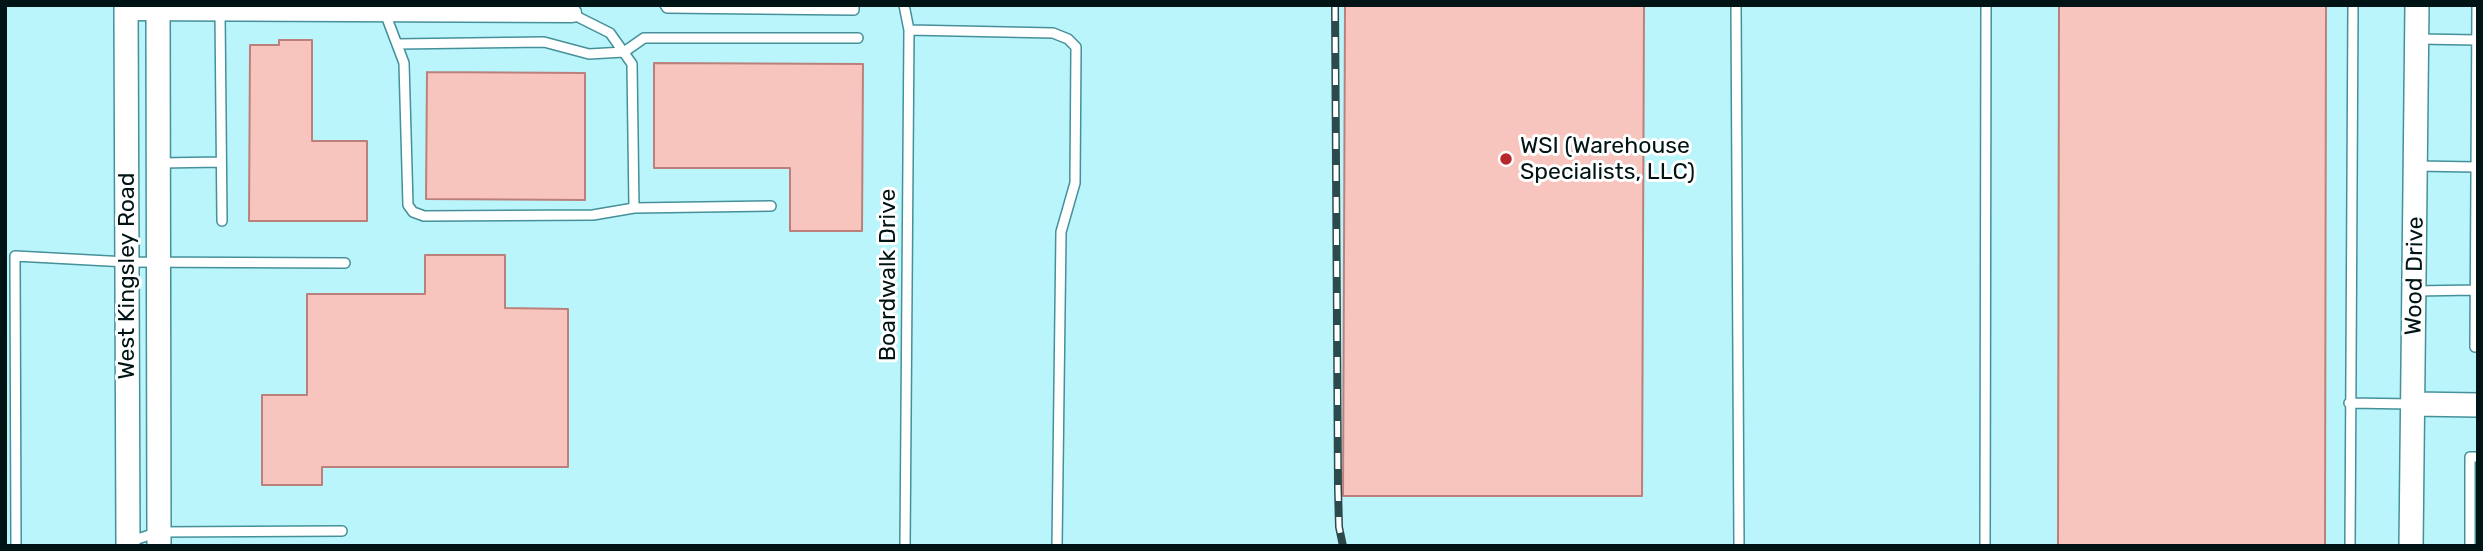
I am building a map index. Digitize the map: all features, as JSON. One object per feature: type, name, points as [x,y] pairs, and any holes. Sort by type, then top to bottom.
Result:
[{"type":"main road","name":"Wood Drive","points":[[2411,546],[2417,5]]},
{"type":"main road","name":"West Kingsley Road","points":[[126,8],[131,544]]},
{"type":"main road","name":"West Kingsley Road","points":[[158,9],[159,539]]},
{"type":"main road","points":[[126,163],[158,163]]},
{"type":"main road","points":[[2414,404],[2478,405]]},
{"type":"street","points":[[126,8],[385,13],[570,9]]},
{"type":"lane","points":[[665,5],[667,8],[854,10],[854,5]]},
{"type":"lane","name":"Boardwalk Drive","points":[[904,5],[909,30],[905,546]]},
{"type":"lane","points":[[1736,5],[1739,546]]},
{"type":"lane","points":[[1985,546],[1986,5]]},
{"type":"lane","points":[[2350,546],[2353,5]]},
{"type":"lane","points":[[2475,347],[2477,5]]},
{"type":"lane","points":[[570,9],[610,33],[632,64],[634,208]]},
{"type":"lane","points":[[211,10],[222,221]]},
{"type":"lane","points":[[385,13],[404,63],[408,205],[413,212],[424,216],[593,215],[634,208],[771,206]]},
{"type":"lane","points":[[909,30],[1053,33],[1068,39],[1076,47],[1075,183],[1060,232],[1057,546]]},
{"type":"lane","points":[[397,44],[544,42],[589,54],[624,52],[644,38],[858,38]]},
{"type":"lane","points":[[2417,39],[2477,40]]},
{"type":"lane","points":[[158,163],[221,162]]},
{"type":"lane","points":[[2416,166],[2476,167]]},
{"type":"lane","points":[[16,546],[10,255],[127,262],[345,263]]},
{"type":"lane","points":[[2415,291],[2475,290]]},
{"type":"lane","points":[[2350,403],[2414,404]]},
{"type":"lane","points":[[2470,546],[2470,457],[2478,457]]},
{"type":"lane","points":[[131,544],[159,539],[342,531]]},
{"type":"building","points":[[1345,5],[1644,5],[1642,496],[1343,496]]},
{"type":"building","points":[[2059,5],[2326,5],[2325,546],[2058,546]]},
{"type":"building","points":[[279,40],[312,40],[312,141],[367,141],[367,221],[249,221],[250,45],[279,45]]},
{"type":"building","points":[[654,63],[863,64],[862,231],[790,231],[790,168],[654,168]]},
{"type":"building","points":[[427,72],[585,73],[585,200],[426,199]]},
{"type":"building","points":[[425,255],[505,255],[505,308],[568,309],[568,467],[322,467],[322,485],[262,485],[262,395],[307,395],[307,294],[425,294]]},
{"type":"railway","points":[[1335,5],[1338,488],[1339,527],[1343,546]]},
{"type":"place","name":"WSI (Warehouse Specialists, LLC)","points":[[1506,159]]}]
